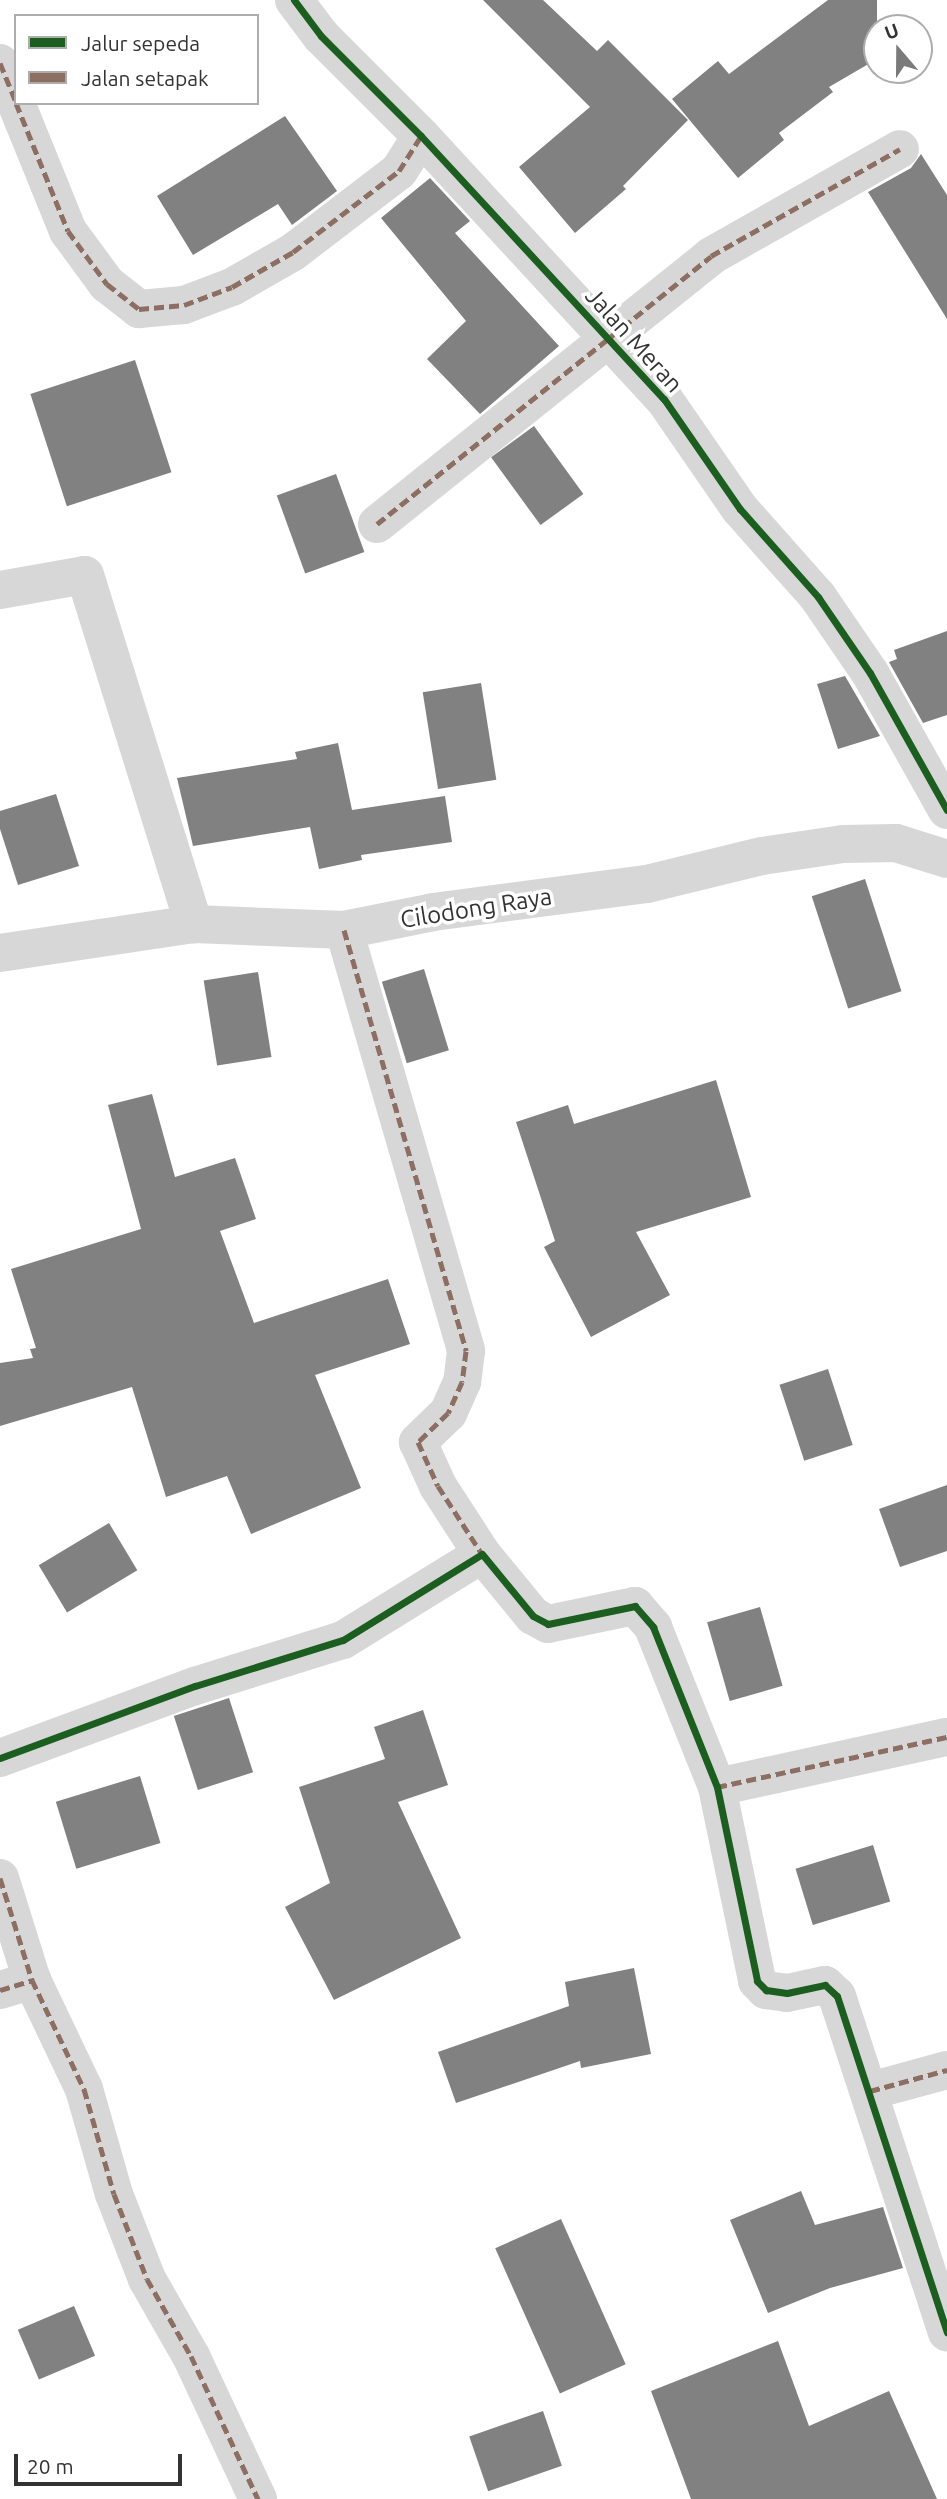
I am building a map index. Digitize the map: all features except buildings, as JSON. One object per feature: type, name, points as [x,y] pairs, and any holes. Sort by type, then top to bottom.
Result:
[{"type":"street","name":"Jalan Meran","points":[[294,0],[321,36],[421,136],[664,399],[740,509],[818,597],[870,673],[947,810]]},
{"type":"street","points":[[0,63],[14,97]]},
{"type":"street","points":[[17,105],[68,232],[107,284],[139,309],[184,305],[232,287],[293,252],[399,171],[421,136]]},
{"type":"street","points":[[376,524],[741,236],[900,149]]},
{"type":"street","points":[[0,590],[85,575],[194,924]]},
{"type":"street","name":"Cilodong Raya","points":[[0,953],[194,924],[344,930],[433,912],[647,884],[762,856],[843,844],[896,842],[947,859]]},
{"type":"street","points":[[344,930],[466,1351],[462,1382],[448,1413],[418,1442],[438,1486],[482,1554],[533,1616],[548,1625],[635,1606],[653,1627],[717,1787],[757,1981],[766,1990],[787,1993],[825,1985],[837,1996],[870,2091],[925,2276],[947,2333]]},
{"type":"street","points":[[0,1758],[195,1686],[342,1640],[482,1554]]},
{"type":"street","points":[[717,1787],[947,1737]]},
{"type":"street","points":[[0,1878],[16,1985],[84,2089],[114,2194],[147,2279],[191,2356],[258,2499]]},
{"type":"street","points":[[870,2091],[947,2070]]},
{"type":"marked path","points":[[0,63],[14,97]]},
{"type":"marked path","points":[[17,105],[68,231],[107,284],[139,309],[184,305],[232,287],[293,252],[399,171],[421,136]]},
{"type":"marked path","points":[[377,524],[711,256],[900,149]]},
{"type":"marked path","points":[[344,930],[466,1351],[462,1382],[448,1413],[418,1442],[438,1486],[482,1554]]},
{"type":"marked path","points":[[717,1787],[947,1737]]},
{"type":"marked path","points":[[0,1878],[32,1980],[84,2089],[114,2194],[147,2279],[191,2356],[258,2499]]},
{"type":"marked path","points":[[0,1990],[32,1980]]},
{"type":"marked path","points":[[870,2091],[947,2070]]},
{"type":"cycle path","points":[[294,0],[321,36],[421,136],[664,399],[740,509],[818,597],[870,673],[947,810]]},
{"type":"cycle path","points":[[0,1758],[195,1686],[343,1640],[482,1554],[533,1616],[548,1624],[635,1606],[653,1627],[717,1787],[757,1981],[766,1990],[787,1993],[825,1985],[837,1996],[947,2333]]}]
